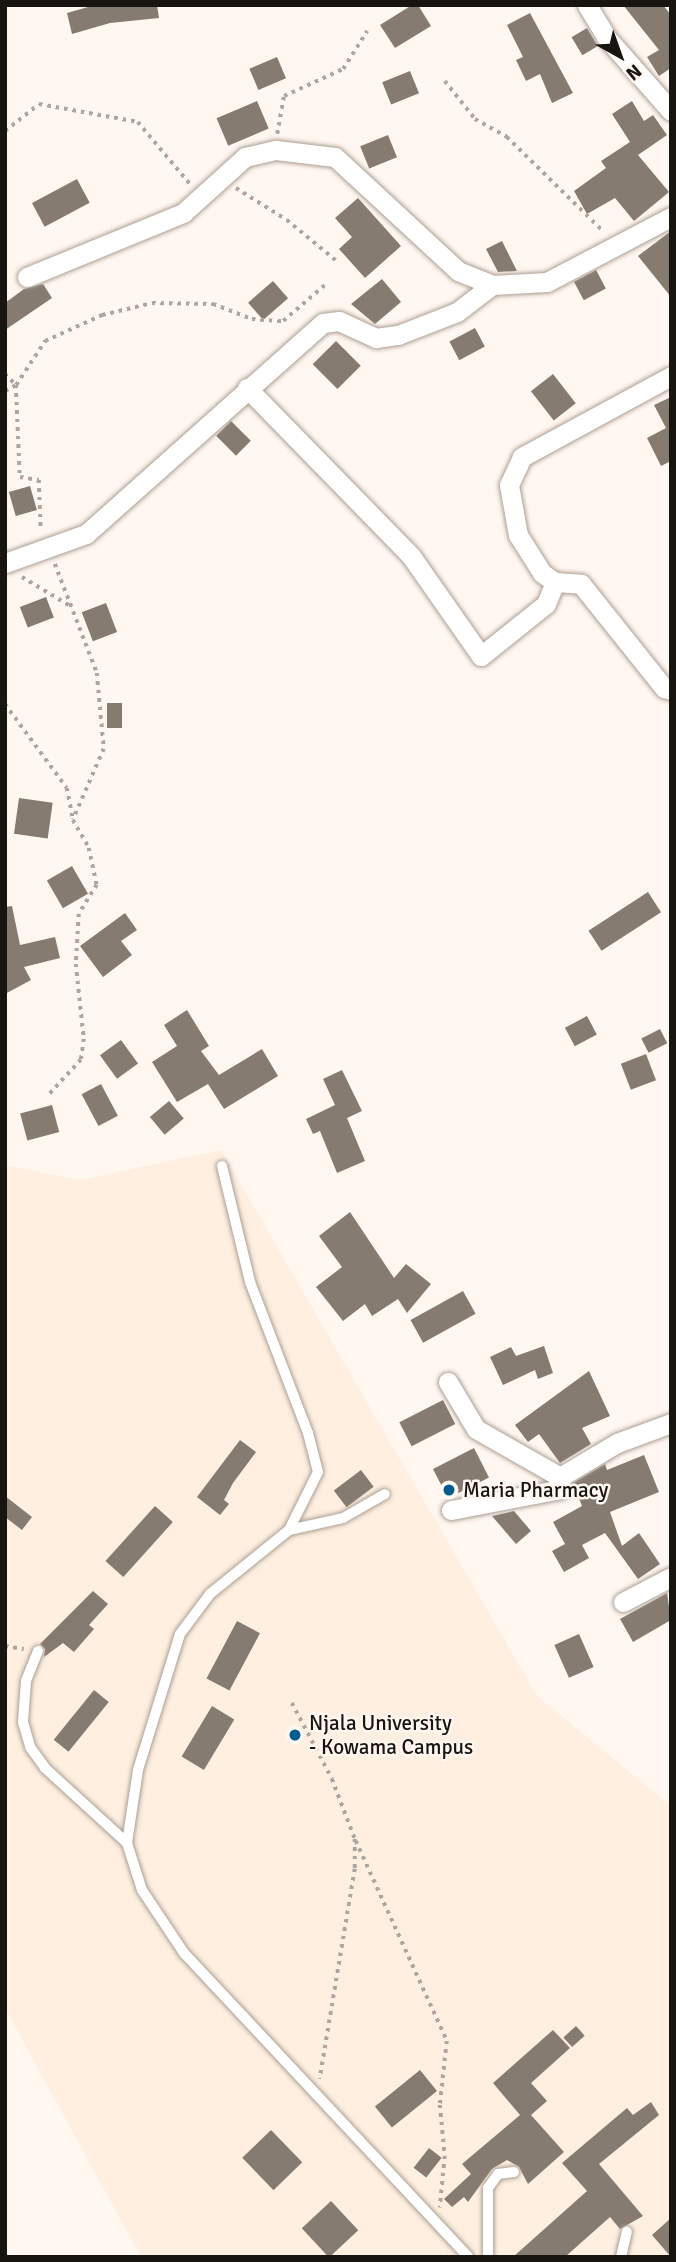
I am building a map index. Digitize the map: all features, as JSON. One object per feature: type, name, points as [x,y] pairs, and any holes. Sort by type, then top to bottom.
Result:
[{"type":"street","points":[[587,5],[606,37],[671,111]]},
{"type":"street","points":[[27,276],[183,213],[211,184],[245,157],[276,150],[335,158],[458,271],[492,285],[547,282],[671,217]]},
{"type":"street","points":[[11,568],[86,534],[323,323],[339,321],[376,338],[398,335],[457,312],[492,285]]},
{"type":"street","points":[[671,376],[522,457],[509,485],[518,535],[542,573],[555,582],[581,584],[664,688],[671,690]]},
{"type":"street","points":[[247,388],[411,556],[481,656],[546,604],[555,582]]},
{"type":"street","points":[[448,1382],[476,1429],[561,1483]]},
{"type":"street","points":[[451,1510],[561,1483],[617,1443],[671,1423]]},
{"type":"street","points":[[623,1602],[671,1577]]},
{"type":"lane","points":[[222,1166],[250,1282],[308,1433],[318,1472],[289,1530],[210,1594],[180,1633],[138,1770],[127,1843],[142,1890],[158,1920],[317,2100],[468,2257]]},
{"type":"lane","points":[[289,1530],[344,1518],[385,1493]]},
{"type":"lane","points":[[38,1651],[26,1681],[24,1708],[30,1747],[45,1768],[127,1843]]},
{"type":"lane","points":[[488,2257],[488,2189],[498,2174],[514,2172]]},
{"type":"lane","points":[[621,2257],[627,2232]]},
{"type":"path","points":[[276,150],[284,96],[343,69],[368,31]]},
{"type":"path","points":[[445,81],[475,119],[507,137],[591,224],[624,244]]},
{"type":"path","points":[[5,131],[39,104],[138,122],[189,184],[237,188],[338,262]]},
{"type":"path","points":[[5,391],[16,384],[45,341],[102,315],[152,303],[213,304],[253,319],[283,321],[326,284]]},
{"type":"path","points":[[5,374],[16,384],[20,477],[39,480],[38,526],[74,608],[97,673],[104,749],[73,820]]},
{"type":"path","points":[[11,568],[74,608]]},
{"type":"path","points":[[5,704],[67,788],[73,820],[89,848],[97,885],[79,914],[76,964],[84,1039],[82,1060],[48,1096]]},
{"type":"path","points":[[5,1646],[38,1651]]},
{"type":"path","points":[[292,1703],[332,1779],[355,1839],[447,2041],[440,2105],[446,2156],[439,2225]]},
{"type":"path","points":[[317,2100],[355,1869],[355,1839]]},
{"type":"shaded area","name":"Njala University - Kowama Campus","points":[[221,1150],[537,1696],[671,1806],[671,2257],[141,2257],[5,2008],[5,1165],[80,1180]]},
{"type":"building","points":[[95,5],[157,5],[159,18],[110,23],[72,34],[67,13]]},
{"type":"building","points":[[412,5],[418,5],[431,26],[395,48],[380,25]]},
{"type":"building","points":[[623,5],[663,5],[671,15],[671,68],[659,76],[647,57],[659,50]]},
{"type":"building","points":[[530,13],[573,93],[552,103],[540,74],[526,81],[516,60],[523,57],[507,25]]},
{"type":"building","points":[[587,28],[598,46],[582,55],[572,37]]},
{"type":"building","points":[[277,57],[286,78],[258,90],[249,69]]},
{"type":"building","points":[[410,71],[419,93],[391,104],[382,82]]},
{"type":"building","points":[[257,101],[269,129],[228,146],[216,118]]},
{"type":"building","points":[[632,101],[644,121],[653,115],[667,135],[638,155],[669,192],[634,221],[615,198],[587,214],[574,191],[606,168],[601,161],[630,142],[612,114]]},
{"type":"building","points":[[388,135],[397,157],[369,168],[360,146]]},
{"type":"building","points":[[77,179],[90,203],[45,227],[32,203]]},
{"type":"building","points":[[358,198],[401,246],[365,278],[339,249],[352,237],[335,218]]},
{"type":"building","points":[[671,231],[671,297],[638,256]]},
{"type":"building","points":[[502,241],[517,271],[498,272],[486,249]]},
{"type":"building","points":[[596,270],[606,289],[584,300],[574,282]]},
{"type":"building","points":[[382,279],[401,302],[375,324],[351,304]]},
{"type":"building","points":[[273,281],[288,298],[263,320],[248,303]]},
{"type":"building","points":[[43,284],[52,298],[5,330],[5,303],[24,289]]},
{"type":"building","points":[[475,328],[485,347],[459,360],[449,342]]},
{"type":"building","points":[[336,341],[361,366],[337,389],[313,364]]},
{"type":"building","points":[[553,374],[576,403],[554,420],[531,391]]},
{"type":"building","points":[[671,397],[671,461],[661,466],[647,438],[666,428],[654,405]]},
{"type":"building","points":[[231,421],[251,441],[236,456],[216,436]]},
{"type":"building","points":[[30,486],[37,510],[16,516],[9,492]]},
{"type":"building","points":[[46,597],[54,618],[28,628],[20,607]]},
{"type":"building","points":[[106,603],[117,632],[93,641],[82,612]]},
{"type":"building","points":[[107,703],[122,703],[122,728],[107,728]]},
{"type":"building","points":[[19,798],[53,803],[48,838],[14,834]]},
{"type":"building","points":[[72,866],[88,894],[63,908],[47,880]]},
{"type":"building","points":[[648,892],[661,912],[602,951],[588,931]]},
{"type":"building","points":[[12,906],[20,945],[55,937],[60,958],[24,967],[31,980],[5,994],[5,907]]},
{"type":"building","points":[[125,913],[137,930],[121,941],[132,955],[103,977],[80,946]]},
{"type":"building","points":[[187,1010],[209,1046],[201,1051],[219,1075],[262,1049],[278,1076],[224,1109],[208,1084],[177,1102],[152,1062],[177,1046],[164,1025]]},
{"type":"building","points":[[587,1016],[597,1035],[575,1046],[565,1028]]},
{"type":"building","points":[[660,1029],[667,1043],[649,1053],[641,1039]]},
{"type":"building","points":[[121,1040],[138,1063],[117,1079],[100,1055]]},
{"type":"building","points":[[646,1054],[656,1080],[631,1090],[621,1064]]},
{"type":"building","points":[[342,1070],[362,1111],[347,1118],[365,1161],[337,1173],[320,1131],[313,1134],[306,1119],[335,1105],[323,1079]]},
{"type":"building","points":[[101,1084],[118,1116],[98,1126],[82,1094]]},
{"type":"building","points":[[169,1101],[184,1119],[165,1135],[150,1117]]},
{"type":"building","points":[[52,1105],[59,1132],[27,1141],[20,1114]]},
{"type":"building","points":[[350,1212],[394,1278],[406,1264],[431,1284],[407,1313],[398,1299],[372,1316],[365,1304],[343,1321],[316,1287],[342,1267],[319,1236]]},
{"type":"building","points":[[463,1291],[476,1314],[423,1343],[411,1320]]},
{"type":"building","points":[[544,1346],[553,1373],[538,1379],[535,1370],[503,1385],[490,1357],[511,1347],[516,1356]]},
{"type":"building","points":[[589,1371],[610,1416],[582,1428],[591,1444],[560,1463],[539,1434],[528,1442],[515,1425]]},
{"type":"building","points":[[443,1400],[455,1424],[412,1446],[399,1422]]},
{"type":"building","points":[[240,1440],[256,1452],[233,1483],[224,1500],[229,1504],[220,1515],[197,1497]]},
{"type":"building","points":[[474,1448],[489,1477],[448,1498],[433,1469]]},
{"type":"building","points":[[644,1455],[659,1492],[610,1512],[622,1546],[639,1533],[660,1564],[638,1579],[605,1533],[582,1545],[589,1558],[564,1572],[552,1551],[565,1544],[553,1522],[582,1506],[573,1483],[605,1464],[607,1470]]},
{"type":"building","points":[[361,1470],[374,1487],[346,1507],[334,1490]]},
{"type":"building","points":[[5,1496],[32,1517],[22,1530],[5,1517]]},
{"type":"building","points":[[155,1506],[173,1522],[123,1577],[105,1561]]},
{"type":"building","points":[[514,1511],[531,1531],[516,1544],[492,1516]]},
{"type":"building","points":[[93,1591],[108,1604],[89,1625],[94,1629],[74,1652],[63,1643],[44,1657],[45,1649],[40,1644]]},
{"type":"building","points":[[667,1593],[671,1620],[633,1642],[620,1619]]},
{"type":"building","points":[[237,1621],[260,1633],[229,1691],[206,1678]]},
{"type":"building","points":[[579,1634],[594,1667],[569,1678],[554,1645]]},
{"type":"building","points":[[94,1690],[109,1702],[68,1752],[54,1740]]},
{"type":"building","points":[[212,1706],[234,1719],[204,1770],[182,1757]]},
{"type":"building","points":[[576,2026],[585,2036],[572,2047],[563,2037]]},
{"type":"building","points":[[553,2030],[570,2048],[531,2083],[547,2101],[531,2115],[564,2152],[528,2184],[519,2167],[507,2160],[492,2169],[468,2202],[464,2197],[452,2207],[444,2199],[471,2174],[462,2164],[520,2115],[493,2083]]},
{"type":"building","points":[[420,2070],[437,2091],[392,2127],[375,2107]]},
{"type":"building","points":[[651,2102],[659,2115],[599,2164],[643,2216],[620,2229],[610,2217],[565,2257],[513,2257],[587,2191],[562,2163],[627,2108],[633,2115]]},
{"type":"building","points":[[271,2130],[302,2162],[273,2190],[242,2158]]},
{"type":"building","points":[[429,2148],[442,2158],[426,2178],[414,2168]]},
{"type":"building","points":[[331,2201],[358,2230],[329,2257],[302,2228]]},
{"type":"building","points":[[671,2218],[671,2257],[652,2235]]},
{"type":"place","name":"Maria Pharmacy","points":[[449,1490]]},
{"type":"place","name":"Njala University - Kowama Campus","points":[[295,1735]]}]
